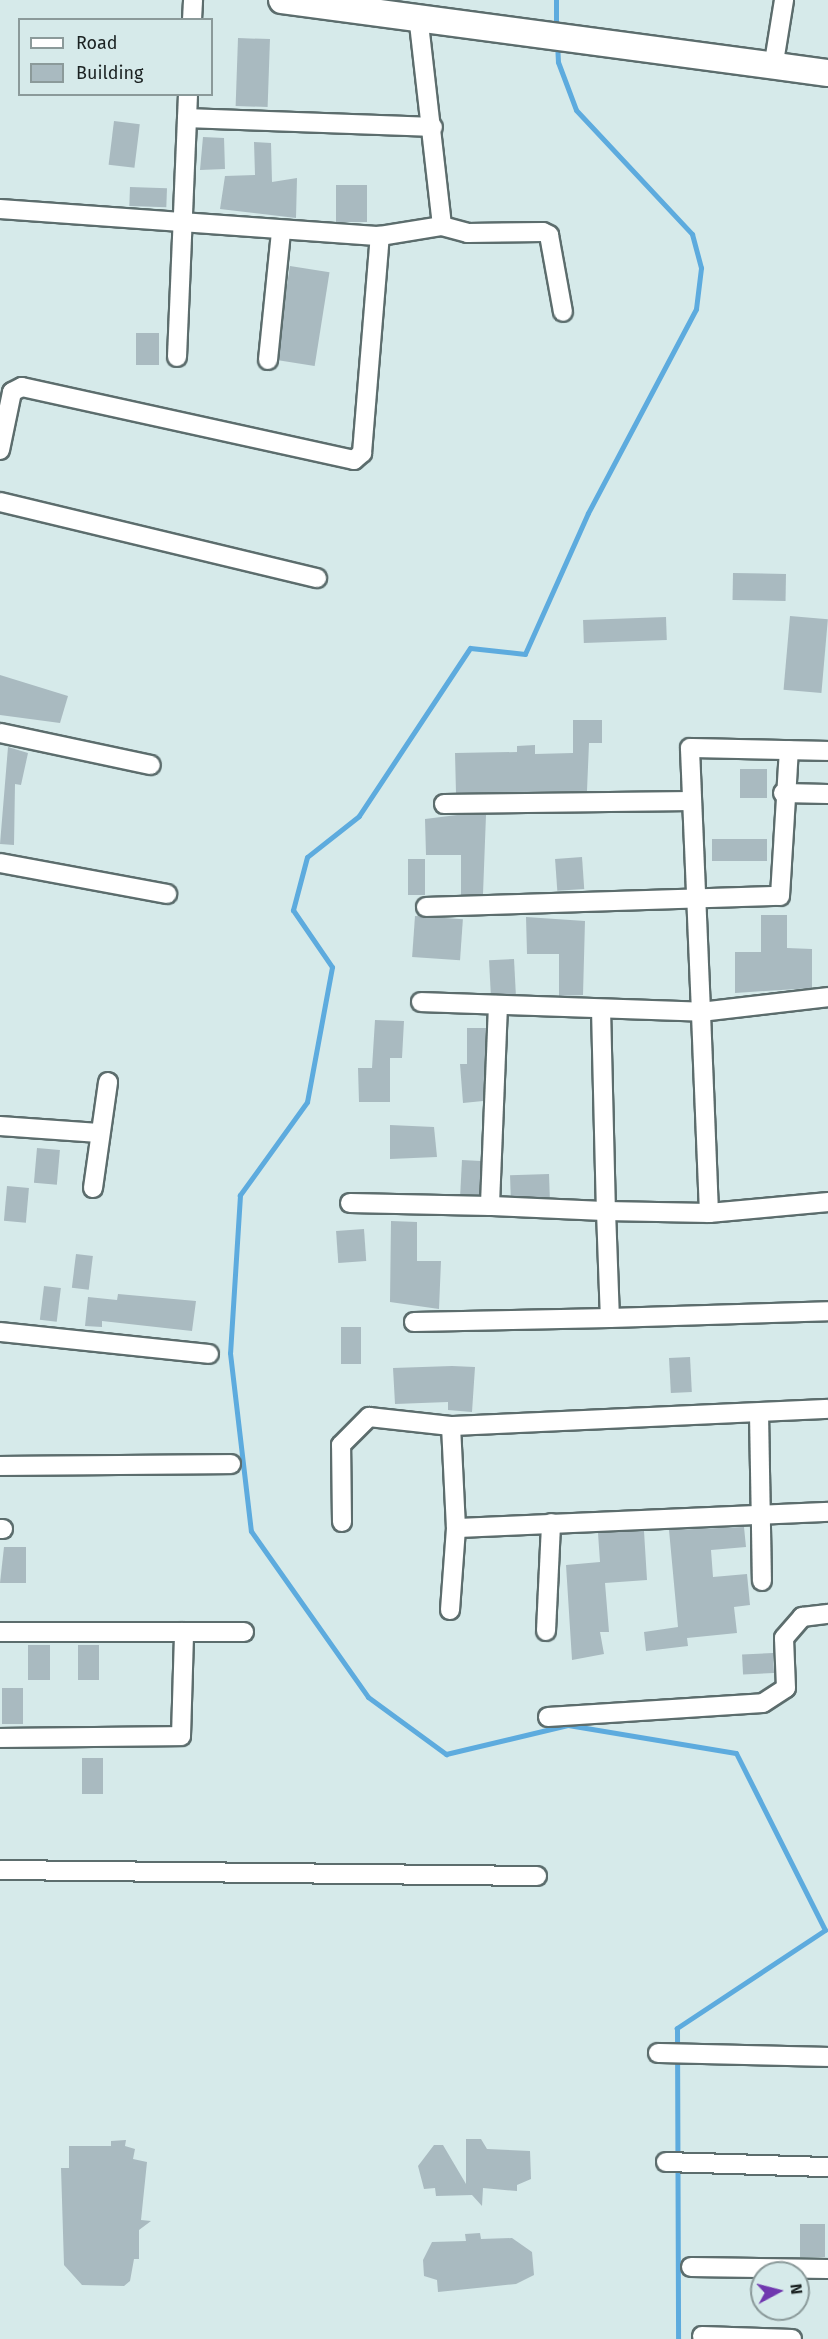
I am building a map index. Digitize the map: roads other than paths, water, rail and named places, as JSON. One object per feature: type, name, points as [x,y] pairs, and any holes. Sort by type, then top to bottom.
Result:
[{"type":"street","points":[[192,18],[193,0]]},
{"type":"street","points":[[282,0],[318,2],[774,62],[828,73]]},
{"type":"street","points":[[774,62],[784,0]]},
{"type":"street","points":[[418,15],[433,127],[442,226]]},
{"type":"street","points":[[177,357],[188,96]]},
{"type":"street","points":[[187,118],[433,127]]},
{"type":"street","points":[[0,209],[182,219],[281,231],[380,236],[442,226],[468,232],[549,235],[563,312]]},
{"type":"street","points":[[268,360],[281,231]]},
{"type":"street","points":[[0,450],[12,392],[22,387],[354,460],[362,453],[380,236]]},
{"type":"street","points":[[0,502],[317,578]]},
{"type":"street","points":[[0,733],[152,765]]},
{"type":"street","points":[[709,1213],[690,748],[828,751]]},
{"type":"street","points":[[426,907],[780,896],[783,793],[789,750]]},
{"type":"street","points":[[783,793],[828,794]]},
{"type":"street","points":[[444,804],[692,801]]},
{"type":"street","points":[[0,863],[167,894]]},
{"type":"street","points":[[422,1002],[701,1012],[828,997]]},
{"type":"street","points":[[490,1206],[498,1005]]},
{"type":"street","points":[[601,1009],[610,1318]]},
{"type":"street","points":[[93,1188],[108,1082]]},
{"type":"street","points":[[0,1126],[99,1133]]},
{"type":"street","points":[[350,1203],[709,1213],[828,1202]]},
{"type":"street","points":[[414,1322],[828,1311]]},
{"type":"street","points":[[0,1332],[209,1354]]},
{"type":"street","points":[[342,1522],[341,1445],[369,1417],[451,1426],[828,1409]]},
{"type":"street","points":[[759,1413],[762,1581]]},
{"type":"street","points":[[450,1610],[456,1528],[451,1426]]},
{"type":"street","points":[[0,1466],[231,1464]]},
{"type":"street","points":[[456,1528],[828,1512]]},
{"type":"street","points":[[546,1631],[551,1523]]},
{"type":"street","points":[[548,1717],[763,1702],[786,1688],[784,1638],[801,1617],[828,1614]]},
{"type":"street","points":[[0,1632],[244,1632]]},
{"type":"street","points":[[0,1738],[181,1736],[184,1632]]},
{"type":"street","points":[[0,1870],[537,1876]]},
{"type":"street","points":[[658,2053],[828,2057]]},
{"type":"street","points":[[666,2162],[828,2167]]},
{"type":"street","points":[[691,2267],[828,2269]]},
{"type":"street","points":[[702,2336],[792,2339]]},
{"type":"waterway","points":[[556,0],[556,30]]},
{"type":"waterway","points":[[557,43],[558,62],[576,110],[692,234],[701,268],[696,309],[588,513],[525,654],[470,648],[359,816],[307,857],[293,910],[332,967],[307,1102],[240,1195],[230,1353],[251,1531],[368,1697],[446,1754],[568,1725],[736,1753],[825,1930],[677,2028],[678,2339]]}]
